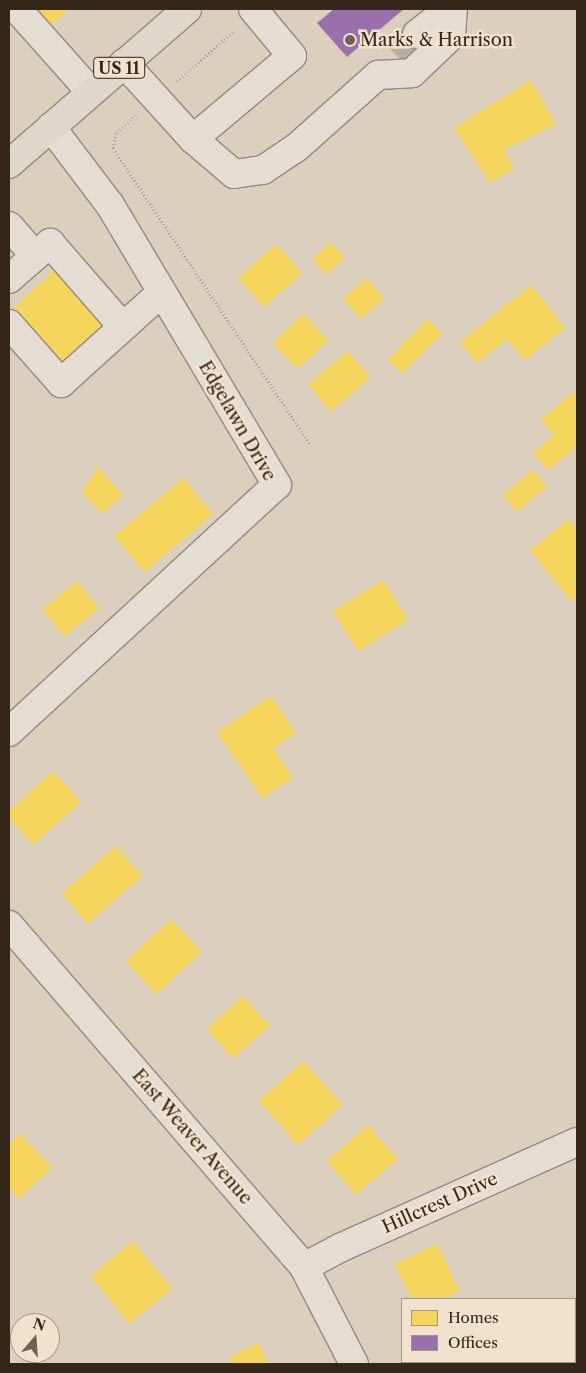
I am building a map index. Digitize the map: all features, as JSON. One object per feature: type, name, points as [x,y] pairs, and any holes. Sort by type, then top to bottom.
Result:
[{"type":"main road","name":"US 11","points":[[12,155],[51,127],[187,9]]},
{"type":"street","points":[[17,9],[91,92]]},
{"type":"street","points":[[417,34],[449,9]]},
{"type":"street","points":[[124,63],[193,139],[234,174],[263,170],[296,148],[387,65],[412,73],[451,36],[453,9]]},
{"type":"street","points":[[193,139],[292,56],[256,12]]},
{"type":"street","name":"Edgelawn Drive","points":[[9,732],[277,485],[110,206],[51,127]]},
{"type":"street","points":[[9,226],[35,256]]},
{"type":"street","points":[[9,279],[50,243],[123,327]]},
{"type":"street","points":[[9,324],[61,383],[162,294]]},
{"type":"street","name":"East Weaver Avenue","points":[[9,925],[304,1267],[354,1364]]},
{"type":"street","name":"Hillcrest Drive","points":[[304,1267],[342,1247],[577,1142]]},
{"type":"path","points":[[256,12],[116,133],[113,148],[310,445]]},
{"type":"building: Homes","points":[[33,9],[69,9],[49,27]]},
{"type":"building: Homes","points":[[530,80],[556,124],[504,150],[514,168],[490,183],[454,128]]},
{"type":"building: Homes","points":[[331,242],[345,258],[326,274],[312,258]]},
{"type":"building: Homes","points":[[276,244],[302,273],[264,307],[238,278]]},
{"type":"building: Homes","points":[[54,270],[107,326],[66,365],[13,308]]},
{"type":"building: Homes","points":[[366,278],[384,298],[361,319],[343,299]]},
{"type":"building: Homes","points":[[531,285],[565,328],[525,360],[507,339],[477,363],[460,342]]},
{"type":"building: Homes","points":[[303,314],[328,340],[298,369],[273,343]]},
{"type":"building: Homes","points":[[428,319],[442,333],[402,373],[388,359]]},
{"type":"building: Homes","points":[[348,351],[370,378],[331,411],[308,384]]},
{"type":"building: Homes","points":[[577,389],[577,446],[548,470],[533,453],[554,435],[541,419]]},
{"type":"building: Homes","points":[[98,467],[123,495],[102,514],[82,492]]},
{"type":"building: Homes","points":[[533,470],[547,487],[517,512],[503,495]]},
{"type":"building: Homes","points":[[183,478],[213,514],[144,572],[114,536]]},
{"type":"building: Homes","points":[[569,519],[577,528],[577,598],[572,602],[530,550]]},
{"type":"building: Homes","points":[[383,580],[408,620],[358,651],[333,611]]},
{"type":"building: Homes","points":[[77,581],[99,608],[64,637],[42,609]]},
{"type":"building: Homes","points":[[271,696],[296,733],[273,748],[293,778],[262,798],[217,732]]},
{"type":"building: Homes","points":[[53,771],[81,802],[33,845],[9,818],[9,811]]},
{"type":"building: Homes","points":[[116,846],[142,876],[88,923],[62,893]]},
{"type":"building: Homes","points":[[171,919],[202,952],[156,994],[126,961]]},
{"type":"building: Homes","points":[[243,996],[270,1026],[233,1059],[207,1029]]},
{"type":"building: Homes","points":[[303,1061],[342,1105],[298,1145],[258,1101]]},
{"type":"building: Homes","points":[[368,1125],[398,1159],[356,1195],[326,1161]]},
{"type":"building: Homes","points":[[20,1134],[52,1167],[19,1199],[9,1188],[9,1145]]},
{"type":"building: Homes","points":[[133,1241],[172,1289],[129,1324],[90,1276]]},
{"type":"building: Homes","points":[[437,1244],[460,1291],[445,1298],[412,1298],[395,1264]]},
{"type":"building: Homes","points":[[258,1343],[268,1364],[233,1364],[230,1357]]},
{"type":"building: Offices","name":"Marks & Harrison","points":[[334,9],[404,9],[347,57],[317,23]]},
{"type":"tunnel","points":[[396,55],[417,34]]},
{"type":"place","name":"Marks & Harrison","points":[[350,40]]}]
